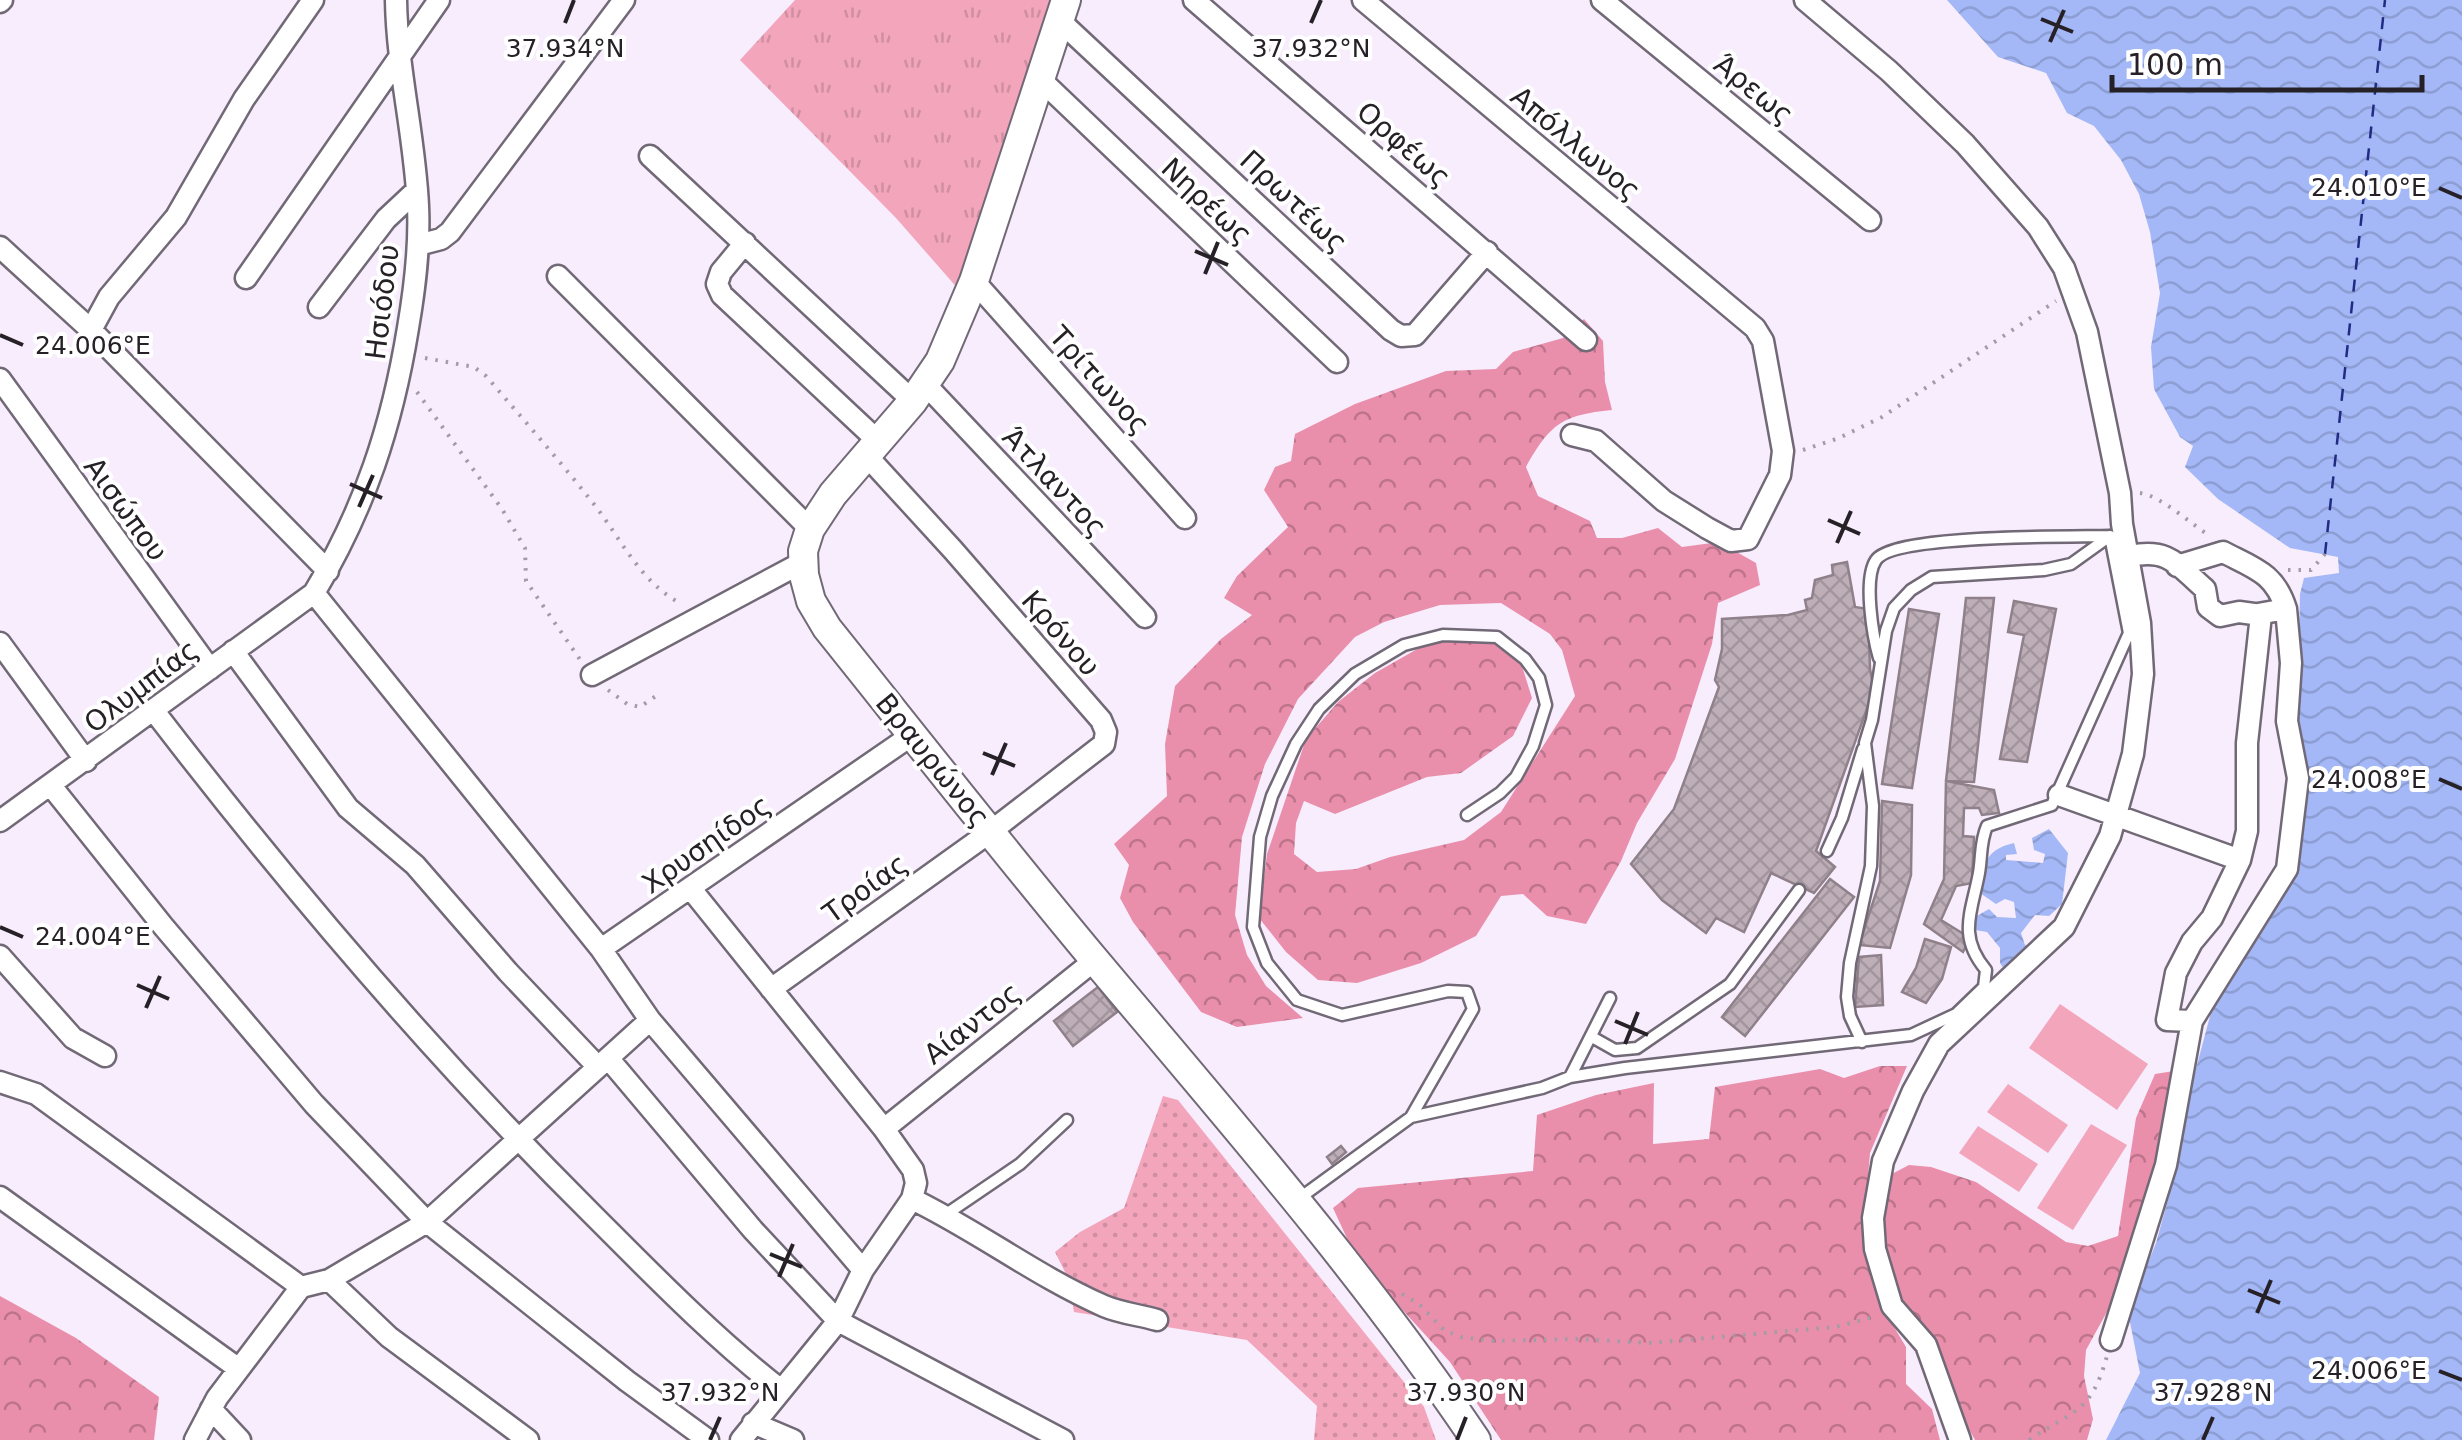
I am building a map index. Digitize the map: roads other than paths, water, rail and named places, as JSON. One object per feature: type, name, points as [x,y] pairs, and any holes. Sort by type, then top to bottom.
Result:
[{"type":"main road","points":[[802,562],[810,528],[823,506],[919,393],[956,328],[1062,10]]},
{"type":"main road","name":"Βραυρώνος","points":[[802,562],[811,600],[828,628],[990,832],[1296,1201],[1476,1440]]},
{"type":"street","points":[[91,330],[109,297],[176,217],[244,99],[313,0]]},
{"type":"street","name":"Ησιόδου","points":[[314,594],[362,502],[384,443],[418,267],[416,190],[396,0]]},
{"type":"street","points":[[246,278],[439,0]]},
{"type":"street","points":[[418,245],[442,240],[450,232],[624,0]]},
{"type":"street","name":"Ορφέως","points":[[1194,0],[1586,340]]},
{"type":"street","name":"Απόλλωνος","points":[[1363,0],[1755,328],[1763,341],[1783,451],[1780,475],[1748,539],[1731,541],[1664,501],[1596,441],[1572,435]]},
{"type":"street","name":"Άρεως","points":[[1602,0],[1870,220]]},
{"type":"street","points":[[1804,0],[1888,71],[1965,144],[2038,227],[2064,268],[2086,332],[2120,494],[2118,534],[2130,556],[2143,674],[2133,754],[2116,818],[2064,926],[1938,1044],[1882,1162],[1873,1218],[1875,1249],[1892,1306],[1926,1345],[1960,1440]]},
{"type":"street","name":"Πρωτέως","points":[[1062,10],[1401,336],[1415,334],[1487,252]]},
{"type":"street","name":"Νηρέως","points":[[1040,78],[1337,362]]},
{"type":"street","name":"Άτλαντος","points":[[650,156],[919,393],[1145,617]]},
{"type":"street","points":[[319,306],[386,220],[416,190]]},
{"type":"street","points":[[746,243],[721,272],[717,284],[722,295],[872,448]]},
{"type":"street","points":[[0,247],[91,330],[328,570]]},
{"type":"street","points":[[558,276],[810,528]]},
{"type":"street","name":"Τρίτωνος","points":[[974,281],[1185,518]]},
{"type":"street","name":"Αισώπου","points":[[0,379],[210,669]]},
{"type":"street","name":"Κρόνου","points":[[872,448],[966,565],[1101,720],[1106,732],[1104,744],[1093,756],[990,832]]},
{"type":"street","points":[[2111,1340],[2166,1165],[2192,1021],[2287,869],[2298,778],[2287,721],[2291,663],[2286,608],[2280,589],[2272,579],[2222,552],[2177,566]]},
{"type":"street","points":[[2130,556],[2164,554],[2206,589],[2208,607],[2220,616],[2286,608]]},
{"type":"street","points":[[592,675],[802,562]]},
{"type":"street","points":[[314,594],[602,948],[650,1020],[863,1270]]},
{"type":"street","name":"Ολυμπίας","points":[[0,821],[314,594]]},
{"type":"street","points":[[2192,1021],[2167,1020],[2176,973],[2192,942],[2212,918],[2240,860],[2248,815],[2247,743],[2261,615],[2258,614]]},
{"type":"street","points":[[0,643],[86,761]]},
{"type":"street","points":[[232,652],[348,808],[415,865],[508,972],[603,1063],[838,1321],[1062,1440]]},
{"type":"street","points":[[154,710],[311,907],[519,1142],[730,1350],[781,1390]]},
{"type":"street","name":"Χρυσηίδος","points":[[602,948],[912,735]]},
{"type":"street","points":[[52,787],[314,1104],[427,1222],[708,1440]]},
{"type":"street","points":[[2059,796],[2240,860]]},
{"type":"street","name":"Τροίας","points":[[771,989],[990,832]]},
{"type":"street","points":[[691,890],[914,1170],[912,1199],[863,1270],[838,1321],[747,1432],[793,1440]]},
{"type":"street","points":[[0,956],[73,1038],[105,1056]]},
{"type":"street","name":"Αίαντος","points":[[884,1128],[1095,960]]},
{"type":"street","points":[[195,1440],[211,1409],[302,1287],[328,1280],[427,1222],[650,1020]]},
{"type":"street","points":[[0,1082],[36,1094],[302,1287]]},
{"type":"street","points":[[0,1197],[239,1369]]},
{"type":"street","points":[[912,1199],[945,1215],[1028,1268],[1096,1302],[1157,1320]]},
{"type":"street","points":[[328,1280],[389,1338],[528,1440]]},
{"type":"street","points":[[211,1409],[240,1440]]},
{"type":"lane","points":[[1880,666],[1872,631],[1872,572],[1877,558],[1889,550],[1924,542],[2118,534]]},
{"type":"lane","points":[[1826,851],[1842,818],[1865,743],[1886,631],[1894,608],[1910,590],[1932,577],[2044,570],[2071,564],[2118,534]]},
{"type":"lane","points":[[1411,1117],[1625,1068],[1911,1035],[1956,1014],[1984,987],[1986,970],[1976,958],[1967,917],[1980,868],[1980,841],[1987,826],[2042,811],[2059,796],[2128,633],[2118,534]]},
{"type":"lane","points":[[1296,1201],[1411,1117],[1473,1008],[1467,992],[1448,991],[1342,1016],[1296,1000],[1267,963],[1253,927],[1260,836],[1272,796],[1296,744],[1320,710],[1355,674],[1404,645],[1444,635],[1497,637],[1525,659],[1538,678],[1546,704],[1533,746],[1516,777],[1467,815]]},
{"type":"lane","points":[[1862,1042],[1850,1016],[1847,996],[1850,963],[1871,866],[1873,806],[1865,743]]},
{"type":"lane","points":[[1592,1037],[1615,1050],[1636,1048],[1730,984],[1799,890]]},
{"type":"lane","points":[[1570,1078],[1610,998]]},
{"type":"lane","points":[[945,1215],[1020,1164],[1067,1120]]},
{"type":"water","points":[[1947,0],[2462,0],[2462,1440],[2106,1440],[2140,1373],[2128,1312],[2156,1243],[2217,990],[2294,865],[2289,708],[2299,636],[2300,594],[2304,578],[2339,573],[2338,557],[2290,548],[2218,499],[2185,467],[2193,446],[2180,437],[2154,389],[2151,347],[2160,293],[2139,194],[2121,160],[2094,126],[2067,113],[2046,73],[1998,57]]},
{"type":"water","points":[[2049,829],[2068,853],[2062,904],[2049,916],[2035,915],[2021,933],[2025,945],[2034,947],[2017,967],[2004,969],[2000,948],[1987,932],[1975,930],[1975,917],[1989,909],[1997,917],[2016,918],[2014,902],[2005,899],[1996,904],[1980,893],[1984,867],[1996,850],[2014,843],[2017,854],[2006,855],[2006,860],[2043,863],[2045,854],[2034,850],[2032,838]]}]
